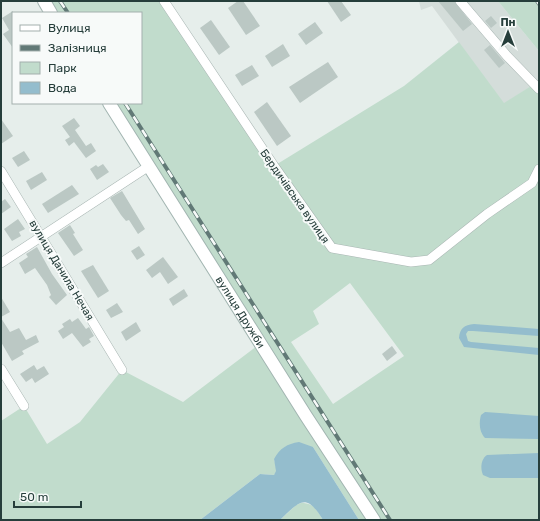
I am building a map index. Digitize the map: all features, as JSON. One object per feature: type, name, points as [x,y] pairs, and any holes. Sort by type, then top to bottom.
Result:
[{"type":"street","points":[[44,1],[50,12]]},
{"type":"street","name":"Бердичівська вулиця","points":[[164,1],[274,166],[332,248],[411,262],[429,260],[487,214],[532,183],[539,169]]},
{"type":"street","points":[[460,1],[507,56],[539,89]]},
{"type":"street","name":"вулиця Дружби","points":[[110,104],[306,416],[374,520]]},
{"type":"street","points":[[1,263],[149,166]]},
{"type":"street","name":"вулиця Данила Нечая","points":[[1,171],[122,370]]},
{"type":"street","points":[[1,369],[24,406]]},
{"type":"shaded area","points":[[419,1],[498,1],[539,51],[539,81],[504,104],[432,6],[421,10]]},
{"type":"green space","points":[[44,1],[164,1],[274,166],[404,86],[459,42],[504,103],[539,81],[539,520],[359,520],[313,447],[274,459],[277,471],[274,475],[260,474],[200,520],[1,520],[1,421],[24,406],[47,444],[80,422],[122,370],[183,402],[261,343],[110,104],[142,104],[142,12],[50,12]],"holes":[[[350,283],[404,356],[333,404],[291,342],[319,324],[313,311]]]},
{"type":"green space","points":[[498,1],[539,1],[539,51]]},
{"type":"green space","points":[[301,503],[312,506],[317,510],[323,520],[280,520],[296,505]]},
{"type":"water","points":[[474,324],[539,329],[539,336],[473,331],[468,331],[466,334],[468,341],[471,342],[539,348],[539,355],[464,347],[459,338],[460,332],[465,326]]},
{"type":"water","points":[[485,412],[539,416],[539,439],[485,438],[480,424],[481,415]]},
{"type":"water","points":[[299,442],[313,447],[359,520],[323,520],[312,506],[303,502],[298,504],[280,520],[200,520],[260,474],[274,475],[276,471],[274,459],[276,455],[284,447]]},
{"type":"water","points":[[539,453],[539,478],[490,478],[483,475],[483,459],[487,455]]},
{"type":"building","points":[[238,1],[243,1],[260,26],[246,35],[228,8]]},
{"type":"building","points":[[327,1],[341,1],[351,15],[341,22]]},
{"type":"building","points":[[438,1],[454,1],[472,24],[463,31]]},
{"type":"building","points":[[13,11],[12,47],[3,34],[9,30],[2,18]]},
{"type":"building","points":[[491,16],[497,23],[491,28],[485,21]]},
{"type":"building","points":[[211,20],[230,47],[219,55],[200,28]]},
{"type":"building","points":[[315,22],[323,33],[306,45],[298,34]]},
{"type":"building","points":[[283,44],[290,56],[272,67],[265,56]]},
{"type":"building","points":[[490,45],[505,63],[499,68],[484,50]]},
{"type":"building","points":[[328,62],[338,77],[300,103],[289,87]]},
{"type":"building","points":[[252,65],[259,76],[242,86],[235,75]]},
{"type":"building","points":[[267,102],[291,136],[277,146],[254,112]]},
{"type":"building","points":[[74,118],[80,126],[75,130],[86,146],[91,143],[96,151],[86,158],[74,142],[69,146],[65,140],[70,137],[62,126]]},
{"type":"building","points":[[1,119],[13,136],[1,144]]},
{"type":"building","points":[[24,151],[30,160],[18,167],[12,158]]},
{"type":"building","points":[[103,164],[109,172],[97,180],[90,169],[96,165],[98,167]]},
{"type":"building","points":[[42,172],[47,180],[31,190],[26,181]]},
{"type":"building","points":[[72,185],[79,194],[48,213],[42,204]]},
{"type":"building","points":[[122,191],[145,229],[138,234],[129,220],[126,221],[121,215],[110,198]]},
{"type":"building","points":[[5,199],[11,207],[1,214],[1,202]]},
{"type":"building","points":[[18,219],[25,229],[19,232],[21,236],[12,241],[4,229]]},
{"type":"building","points":[[70,225],[75,233],[73,234],[83,250],[74,256],[58,233]]},
{"type":"building","points":[[139,246],[145,255],[137,260],[131,251]]},
{"type":"building","points":[[37,247],[52,274],[67,295],[56,305],[49,297],[51,295],[47,285],[35,268],[25,274],[19,263],[28,257],[26,254]]},
{"type":"building","points":[[163,257],[178,277],[168,284],[160,272],[152,278],[146,270]]},
{"type":"building","points":[[93,265],[109,291],[98,298],[81,271]]},
{"type":"building","points":[[184,289],[188,296],[173,306],[169,299]]},
{"type":"building","points":[[1,297],[10,312],[1,317]]},
{"type":"building","points":[[117,303],[123,312],[111,318],[106,310]]},
{"type":"building","points":[[1,318],[10,332],[19,328],[26,340],[36,335],[39,342],[22,351],[24,354],[12,361],[1,342]]},
{"type":"building","points":[[78,318],[86,329],[89,327],[94,336],[89,339],[91,342],[83,347],[72,333],[63,339],[58,331],[64,327],[62,324],[70,319],[72,322]]},
{"type":"building","points":[[136,322],[141,331],[126,341],[121,332]]},
{"type":"building","points":[[392,346],[397,353],[387,361],[382,354]]},
{"type":"building","points":[[34,365],[37,370],[44,366],[49,374],[35,383],[32,378],[26,382],[20,374]]},
{"type":"railway","points":[[60,1],[67,12]]},
{"type":"railway","points":[[126,104],[390,520]]}]
